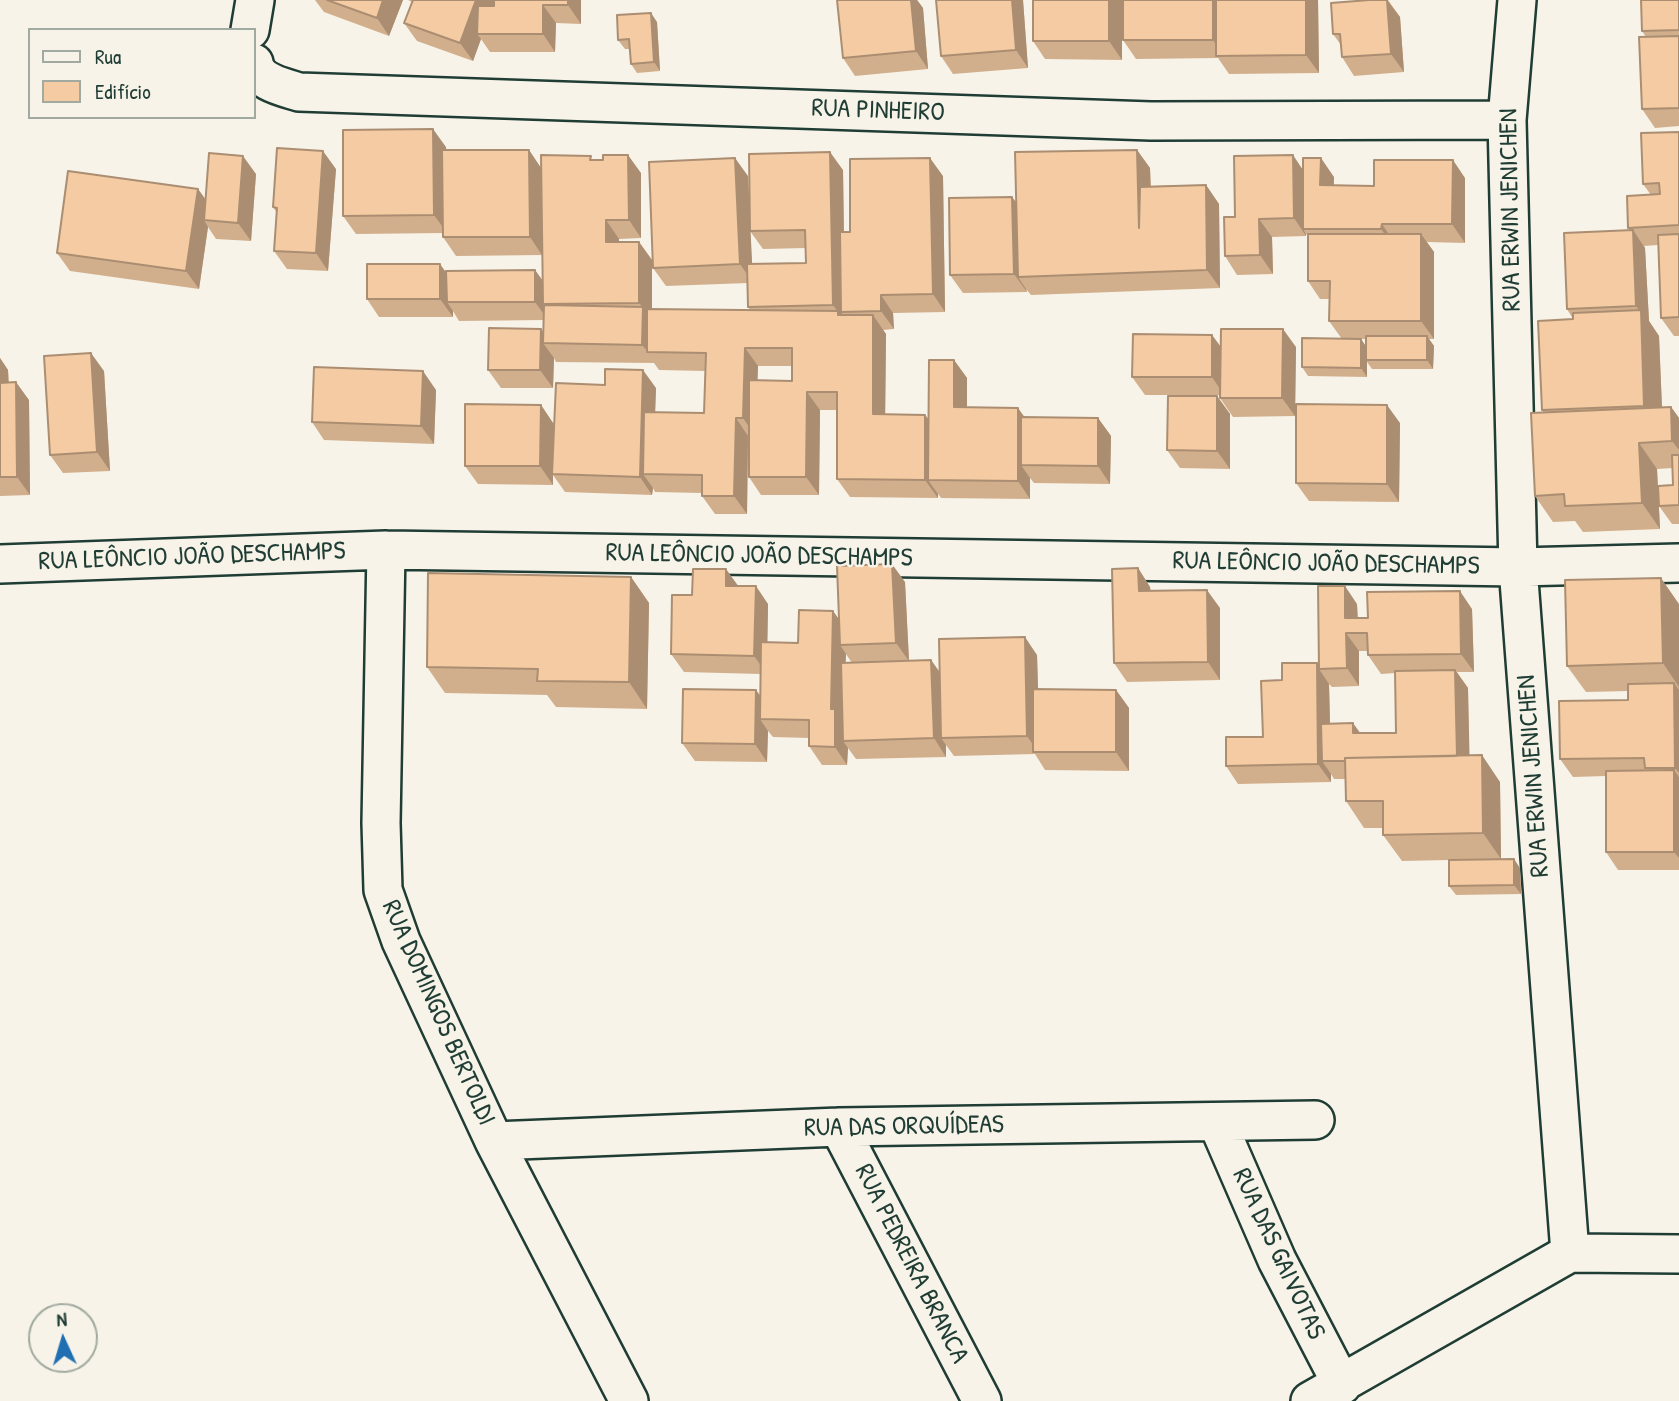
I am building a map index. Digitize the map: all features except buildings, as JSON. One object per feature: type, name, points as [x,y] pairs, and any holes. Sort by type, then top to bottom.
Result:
[{"type":"street","points":[[250,28],[255,0]]},
{"type":"street","name":"RUA ERWIN JENICHEN","points":[[1517,0],[1507,120],[1518,567],[1570,1253]]},
{"type":"street","name":"RUA PINHEIRO","points":[[256,68],[270,83],[299,92],[1150,121],[1507,120]]},
{"type":"street","name":"RUA LEÔNCIO JOÃO DESCHAMPS","points":[[0,564],[386,550],[1518,567],[1679,563]]},
{"type":"street","name":"RUA DOMINGOS BERTOLDI","points":[[386,550],[381,823],[383,890],[401,941],[494,1141],[629,1401]]},
{"type":"street","name":"RUA DAS ORQUÍDEAS","points":[[494,1141],[839,1127],[1315,1120]]},
{"type":"street","name":"RUA DAS GAIVOTAS","points":[[1217,1122],[1277,1260],[1342,1385]]},
{"type":"street","name":"RUA PEDREIRA BRANCA","points":[[839,1127],[982,1401]]},
{"type":"street","points":[[1310,1401],[1570,1253],[1679,1254]]}]
